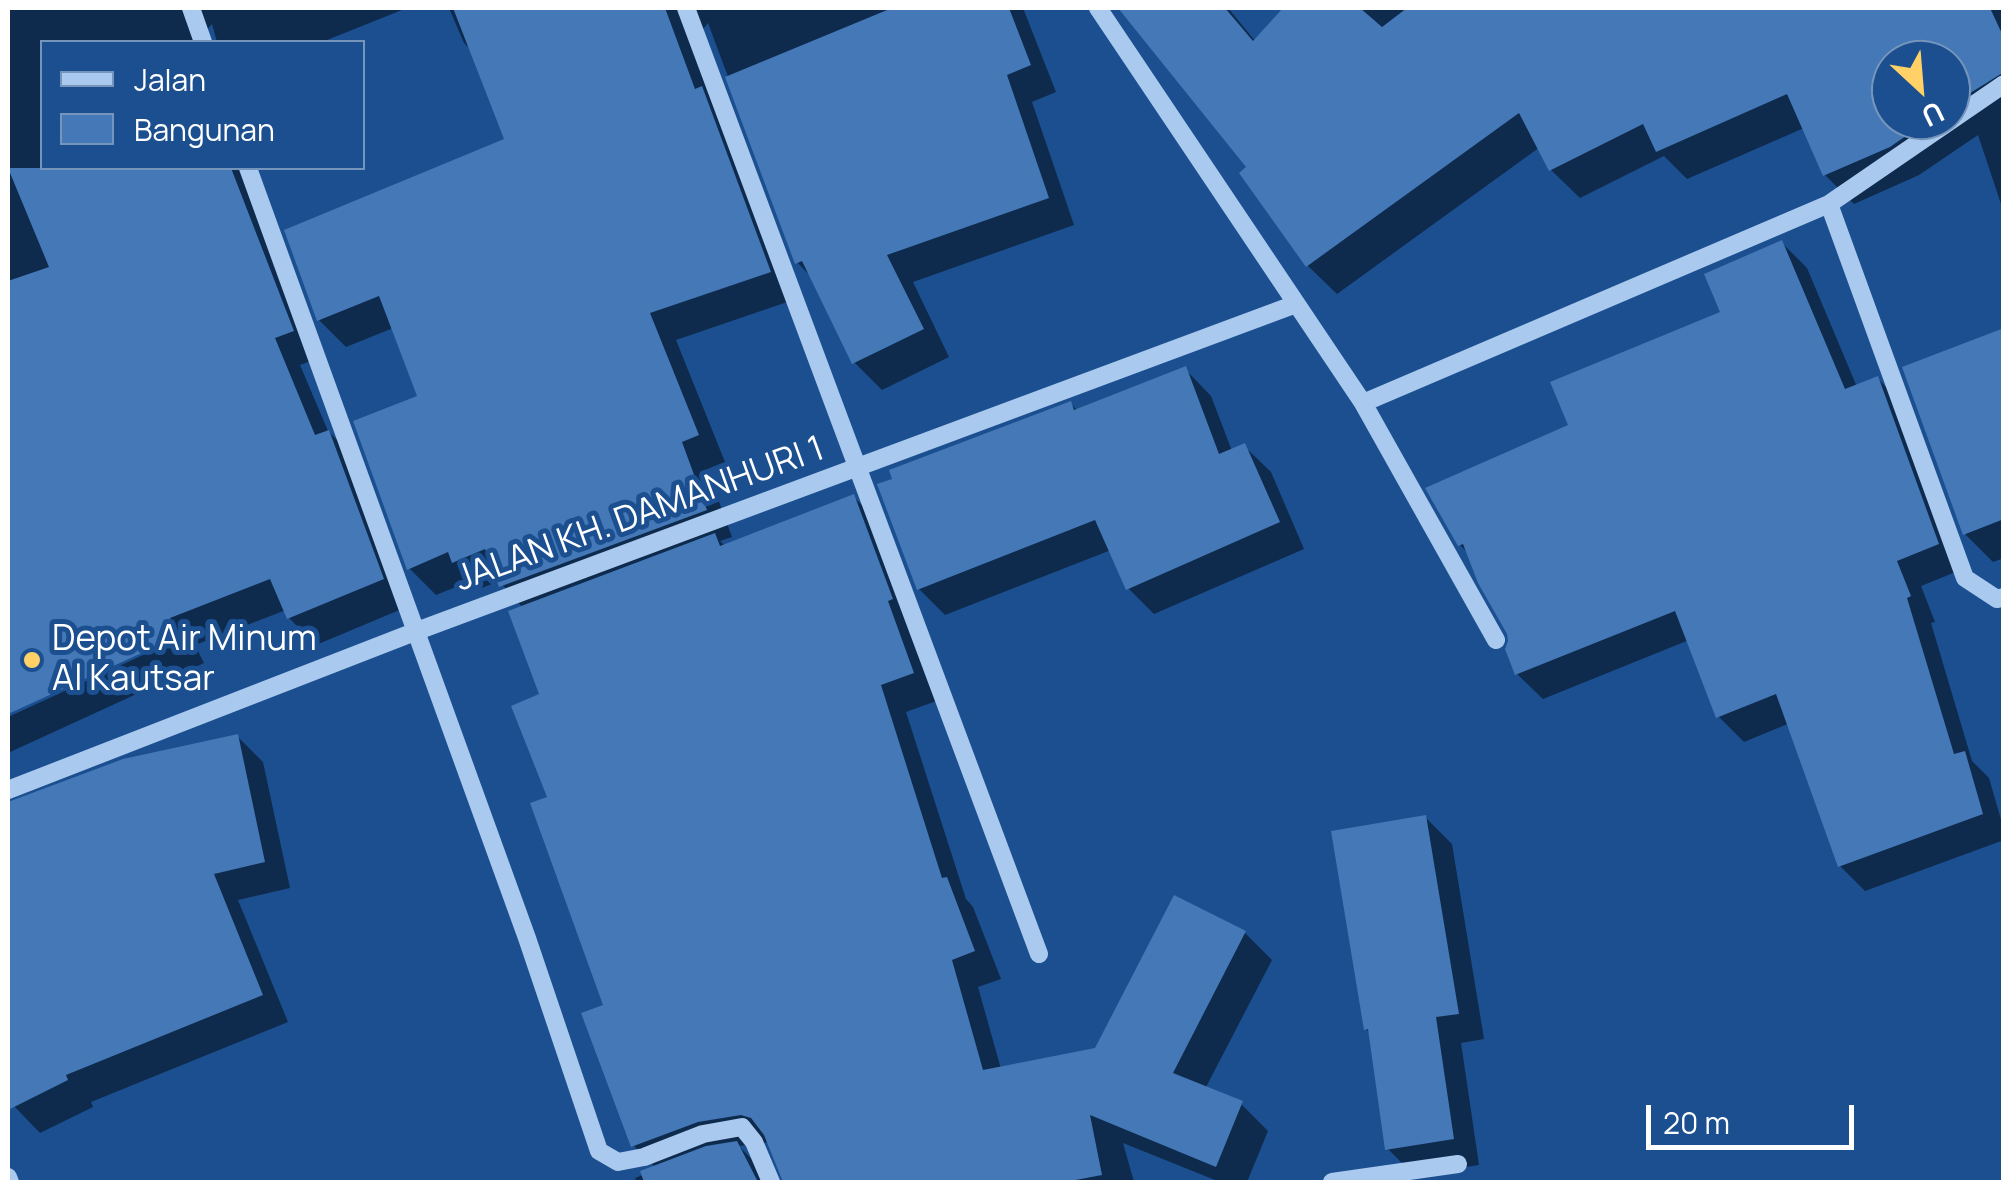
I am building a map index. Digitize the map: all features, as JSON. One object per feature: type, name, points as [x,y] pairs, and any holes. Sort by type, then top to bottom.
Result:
[{"type":"street","points":[[190,8],[202,40]]},
{"type":"street","points":[[686,8],[1040,954]]},
{"type":"street","points":[[1098,8],[1363,403],[1496,640]]},
{"type":"street","points":[[1363,403],[1828,204],[2004,84]]},
{"type":"street","points":[[249,170],[417,631],[599,1152],[618,1162],[644,1157],[703,1134],[742,1128],[754,1142],[771,1182]]},
{"type":"street","points":[[1828,204],[1965,578],[1997,599],[2004,597]]},
{"type":"street","name":"JALAN KH. DAMANHURI 1","points":[[8,790],[417,631],[1296,304]]},
{"type":"street","points":[[1332,1182],[1458,1164]]},
{"type":"building","points":[[453,8],[665,8],[695,89],[702,86],[771,272],[650,313],[699,435],[682,442],[707,510],[499,587],[485,549],[452,563],[448,552],[407,570],[353,421],[417,396],[379,296],[317,321],[284,230],[504,139]]},
{"type":"building","points":[[892,8],[1009,8],[1031,65],[1007,75],[1049,198],[887,255],[924,329],[852,364],[802,261],[795,264],[725,77]]},
{"type":"building","points":[[1118,8],[1225,8],[1253,41],[1283,8],[1360,8],[1382,27],[1407,8],[1990,8],[2004,38],[2004,72],[1971,93],[1971,40],[1871,40],[1871,140],[1900,140],[1823,176],[1787,94],[1656,152],[1643,124],[1549,171],[1519,113],[1306,267],[1239,173],[1246,167]]},
{"type":"building","points":[[8,168],[232,170],[294,331],[275,338],[315,435],[329,430],[384,579],[287,619],[270,579],[170,618],[179,636],[8,714],[8,281],[49,267]]},
{"type":"building","points":[[1782,240],[1845,389],[1878,376],[1939,544],[1897,561],[1911,596],[1907,598],[1954,754],[1965,751],[1983,814],[1838,867],[1776,694],[1716,718],[1675,611],[1515,675],[1505,649],[1507,634],[1478,583],[1463,544],[1458,546],[1425,488],[1568,425],[1550,382],[1720,312],[1704,274]]},
{"type":"building","points":[[2004,328],[2004,519],[1963,535],[1902,367]]},
{"type":"building","points":[[1186,366],[1219,454],[1245,443],[1280,522],[1126,590],[1095,520],[917,590],[877,484],[892,479],[889,470],[1071,401],[1074,410]]},
{"type":"building","points":[[854,494],[893,599],[888,601],[914,673],[881,685],[942,878],[947,877],[975,951],[952,960],[983,1070],[1095,1048],[1174,895],[1246,931],[1173,1073],[1243,1101],[1216,1167],[1090,1115],[1102,1175],[1065,1182],[783,1182],[764,1135],[751,1118],[741,1115],[698,1122],[631,1147],[581,1013],[603,1005],[530,803],[547,797],[511,706],[539,694],[508,611],[715,533],[720,546]]},
{"type":"building","points":[[238,734],[265,862],[214,874],[263,995],[66,1075],[68,1080],[8,1110],[8,802],[123,759]]},
{"type":"building","points":[[1426,815],[1459,1014],[1436,1017],[1454,1139],[1385,1150],[1368,1029],[1364,1030],[1331,831]]},
{"type":"building","points":[[737,1141],[758,1182],[644,1182],[640,1171],[706,1146]]},
{"type":"place","name":"Depot Air Minum Al Kautsar","points":[[32,660]]}]
